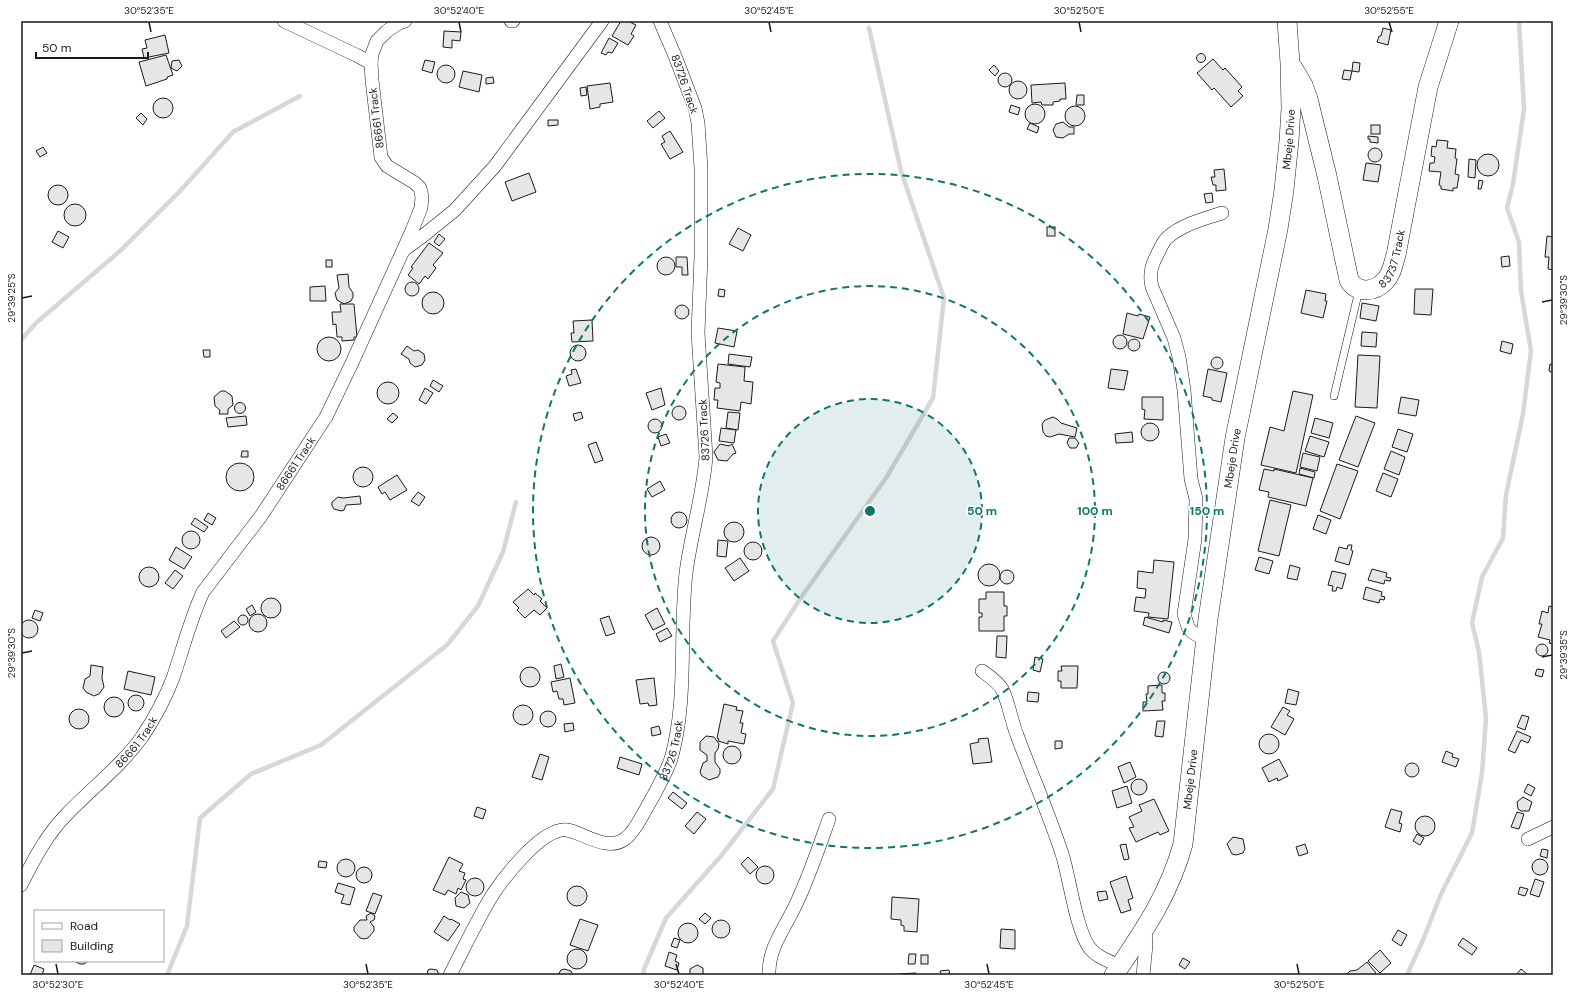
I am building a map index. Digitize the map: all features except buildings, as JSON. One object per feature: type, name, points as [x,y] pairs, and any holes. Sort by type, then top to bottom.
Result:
[{"type":"street","points":[[284,21],[371,63]]},
{"type":"street","name":"86661 Track","points":[[21,885],[39,850],[51,833],[68,812],[132,750],[152,722],[172,679],[197,605],[203,592],[262,516],[326,417],[403,250],[421,208],[422,197],[420,188],[415,183],[387,166],[381,157],[374,103],[371,63],[372,54],[377,41],[387,31],[405,21]]},
{"type":"street","points":[[403,250],[454,210],[495,166],[602,21]]},
{"type":"street","name":"83726 Track","points":[[450,975],[474,927],[494,893],[519,861],[538,843],[557,831],[570,831],[604,843],[615,843],[625,840],[632,833],[664,775],[674,745],[678,718],[686,572],[705,476],[706,457],[698,333],[701,256],[698,123],[693,102],[676,56],[660,21]]},
{"type":"street","name":"Mbeje Drive","points":[[1117,971],[1145,930],[1163,898],[1177,867],[1184,844],[1206,640],[1235,438],[1282,206],[1290,141],[1291,108],[1287,21]]},
{"type":"street","name":"83737 Track","points":[[1290,63],[1303,85],[1308,99],[1327,176],[1347,274],[1352,286],[1358,290],[1370,289],[1379,286],[1386,281],[1391,272],[1428,87],[1449,21]]},
{"type":"street","points":[[1206,640],[1192,632],[1188,627],[1184,614],[1195,539],[1196,499],[1191,479],[1184,390],[1179,357],[1174,338],[1150,279],[1153,262],[1167,238],[1187,226],[1222,212]]},
{"type":"street","points":[[982,671],[997,683],[1004,694],[1015,730],[1063,857],[1086,942],[1094,952],[1117,971]]},
{"type":"street","points":[[769,975],[768,966],[772,950],[809,876],[829,819]]},
{"type":"street","points":[[1528,839],[1553,827]]},
{"type":"street","points":[[1143,975],[1146,953],[1145,930]]},
{"type":"lane","points":[[1334,396],[1358,290]]},
{"type":"waterway","points":[[1407,975],[1423,940],[1441,894],[1472,833],[1482,773],[1486,718],[1479,652],[1472,623],[1482,577],[1503,538],[1506,495],[1523,414],[1531,351],[1521,291],[1519,242],[1507,208],[1513,184],[1524,109],[1519,21]]},
{"type":"waterway","points":[[643,975],[644,969],[666,918],[721,856],[773,789],[793,703],[773,641],[800,599],[886,478],[933,398],[944,298],[901,171],[869,28]]},
{"type":"waterway","points":[[21,340],[36,323],[120,251],[180,191],[233,132],[300,96]]},
{"type":"waterway","points":[[167,975],[187,926],[200,818],[251,774],[321,745],[447,645],[478,606],[503,552],[516,502]]}]
